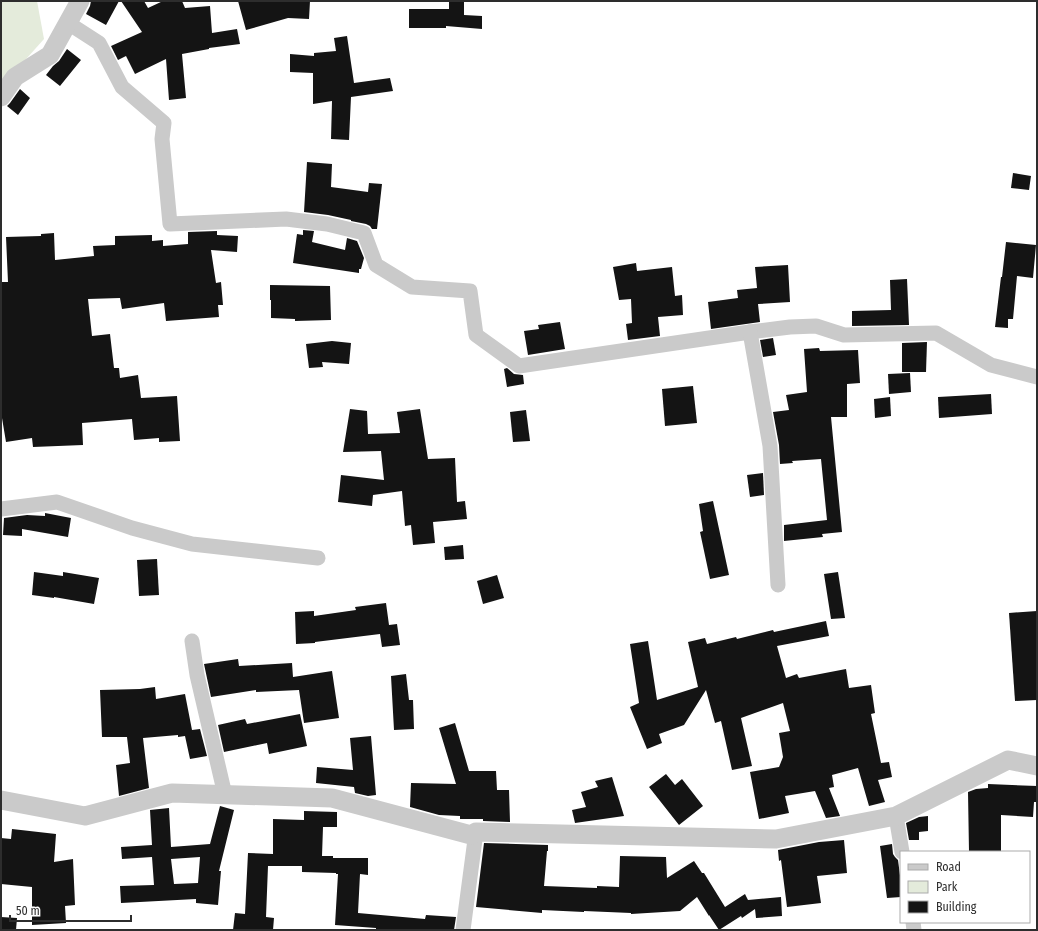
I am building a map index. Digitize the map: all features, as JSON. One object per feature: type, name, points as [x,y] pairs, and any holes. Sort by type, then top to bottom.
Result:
[{"type":"street","points":[[1,97],[15,77],[50,55],[80,1]]},
{"type":"street","points":[[68,23],[99,43],[122,87],[164,123],[162,139],[170,224],[286,219],[327,224],[364,233],[376,265],[412,288],[470,291],[476,335],[519,366],[750,332],[790,327],[816,326],[844,335],[936,333],[991,365],[1037,377]]},
{"type":"street","points":[[750,332],[770,446],[778,585]]},
{"type":"street","points":[[1,509],[57,502],[132,528],[192,544],[318,558]]},
{"type":"street","points":[[192,641],[196,675],[225,795]]},
{"type":"street","points":[[1,800],[85,816],[172,793],[332,798],[471,835],[476,832],[776,840],[896,816],[1008,760],[1037,766]]},
{"type":"street","points":[[896,816],[902,851]]},
{"type":"street","points":[[463,930],[476,832]]},
{"type":"green space","points":[[1,1],[37,1],[44,39],[1,87]]},
{"type":"building","points":[[91,1],[119,1],[106,25],[86,14]]},
{"type":"building","points":[[121,1],[144,1],[148,8],[163,1],[182,1],[185,8],[210,6],[212,33],[237,29],[240,44],[209,48],[182,54],[186,98],[169,100],[166,59],[135,74],[126,56],[118,60],[111,46],[142,32]]},
{"type":"building","points":[[238,1],[310,1],[309,19],[288,18],[246,30]]},
{"type":"building","points":[[449,1],[464,1],[464,15],[482,16],[482,29],[446,26],[446,28],[409,28],[409,9],[449,9]]},
{"type":"building","points":[[347,36],[354,83],[390,78],[393,91],[351,97],[349,140],[331,139],[332,101],[313,104],[313,73],[290,72],[290,54],[314,56],[314,53],[336,51],[334,38]]},
{"type":"building","points":[[67,49],[81,60],[60,86],[46,75],[59,61]]},
{"type":"building","points":[[20,89],[30,98],[18,115],[7,106]]},
{"type":"building","points":[[307,162],[332,164],[331,187],[368,192],[369,183],[382,184],[377,229],[372,229],[366,224],[351,220],[304,212]]},
{"type":"building","points":[[1013,173],[1031,176],[1029,190],[1011,188]]},
{"type":"building","points":[[303,230],[314,231],[312,242],[345,250],[347,238],[357,241],[364,258],[361,269],[359,269],[359,273],[293,263],[297,234],[303,235]]},
{"type":"building","points":[[217,231],[217,235],[238,236],[237,252],[211,250],[216,283],[221,282],[223,305],[218,305],[219,317],[166,321],[164,303],[122,309],[120,298],[88,299],[92,336],[110,334],[114,368],[119,368],[120,378],[138,375],[141,398],[177,396],[180,441],[159,442],[159,438],[134,440],[132,419],[82,423],[83,445],[33,447],[32,438],[6,442],[1,412],[1,282],[8,282],[6,237],[41,236],[41,234],[54,233],[55,260],[94,256],[93,246],[115,245],[115,236],[152,235],[152,241],[163,240],[163,246],[188,244],[188,232]]},
{"type":"building","points":[[1006,242],[1036,245],[1033,278],[1017,276],[1013,319],[1008,319],[1008,328],[995,327]]},
{"type":"building","points":[[636,263],[637,271],[672,267],[675,296],[682,295],[683,315],[658,317],[660,336],[628,340],[626,324],[632,323],[631,299],[619,300],[613,267]]},
{"type":"building","points":[[788,265],[790,302],[758,304],[760,322],[711,329],[708,302],[738,298],[737,290],[757,288],[755,267]]},
{"type":"building","points":[[907,279],[909,325],[852,326],[852,311],[891,310],[890,280]]},
{"type":"building","points":[[270,285],[330,286],[331,320],[295,321],[295,319],[271,318]]},
{"type":"building","points":[[560,322],[565,349],[528,355],[524,331],[539,329],[538,325]]},
{"type":"building","points":[[773,338],[776,355],[763,357],[760,340]]},
{"type":"building","points":[[332,341],[351,343],[349,364],[322,362],[323,367],[309,368],[306,344]]},
{"type":"building","points":[[927,342],[926,372],[902,372],[902,343]]},
{"type":"building","points":[[819,348],[820,351],[858,350],[860,383],[847,384],[847,417],[831,417],[842,532],[822,534],[823,537],[784,541],[784,525],[827,520],[821,459],[792,461],[793,463],[780,464],[779,445],[773,412],[789,410],[786,395],[807,392],[804,349]]},
{"type":"building","points":[[507,368],[514,374],[523,375],[524,384],[507,387],[504,369]]},
{"type":"building","points":[[910,373],[911,392],[889,394],[888,374]]},
{"type":"building","points":[[693,386],[697,423],[665,426],[662,389]]},
{"type":"building","points":[[991,394],[992,414],[939,418],[938,397]]},
{"type":"building","points":[[890,397],[891,416],[875,418],[874,399]]},
{"type":"building","points":[[350,409],[367,411],[368,434],[400,433],[397,412],[420,409],[428,459],[455,458],[457,502],[465,501],[467,519],[433,522],[435,543],[413,545],[411,525],[405,526],[402,491],[373,495],[372,506],[338,502],[341,475],[384,480],[381,451],[343,452]]},
{"type":"building","points":[[526,410],[530,441],[513,442],[510,412]]},
{"type":"building","points":[[763,473],[764,495],[750,497],[747,475]]},
{"type":"building","points":[[713,501],[729,575],[710,579],[700,532],[703,531],[699,504]]},
{"type":"building","points":[[45,513],[71,518],[68,537],[22,529],[22,536],[3,535],[4,518],[27,515],[45,516]]},
{"type":"building","points":[[463,545],[464,559],[445,560],[444,547]]},
{"type":"building","points":[[157,559],[159,595],[139,596],[137,560]]},
{"type":"building","points":[[34,572],[63,576],[63,572],[99,578],[94,604],[32,595]]},
{"type":"building","points":[[838,572],[845,618],[831,619],[824,574]]},
{"type":"building","points":[[497,575],[504,598],[483,604],[477,581]]},
{"type":"building","points":[[386,603],[389,625],[397,624],[400,645],[382,647],[380,634],[315,643],[296,644],[295,612],[314,611],[314,616],[356,610],[355,607]]},
{"type":"building","points":[[1037,611],[1037,700],[1015,701],[1009,613]]},
{"type":"building","points":[[826,621],[829,636],[777,646],[786,678],[797,674],[799,678],[846,669],[849,688],[871,685],[875,713],[871,714],[881,763],[889,762],[892,777],[878,780],[885,802],[869,806],[858,768],[832,775],[834,787],[829,788],[840,816],[826,818],[815,791],[785,796],[789,813],[759,819],[750,772],[779,767],[783,757],[779,733],[790,731],[783,703],[741,718],[752,766],[732,770],[721,721],[715,723],[706,690],[684,725],[659,734],[662,743],[647,749],[630,707],[639,703],[630,644],[648,641],[657,700],[698,687],[688,642],[705,638],[707,644],[736,637],[737,639],[773,630],[774,632]]},
{"type":"building","points":[[238,659],[239,666],[292,663],[293,677],[332,671],[339,718],[304,723],[299,690],[256,692],[256,690],[211,697],[204,664]]},
{"type":"building","points":[[406,674],[409,700],[413,700],[414,729],[394,730],[391,676]]},
{"type":"building","points":[[155,687],[156,699],[185,694],[192,730],[200,729],[207,756],[190,759],[185,736],[178,737],[178,735],[143,738],[149,788],[119,796],[116,765],[130,763],[127,737],[102,737],[100,690]]},
{"type":"building","points":[[300,714],[307,746],[269,754],[267,743],[224,752],[218,725],[245,719],[247,724]]},
{"type":"building","points":[[455,723],[469,771],[496,771],[497,790],[509,790],[510,822],[483,821],[483,819],[460,819],[460,816],[439,815],[410,807],[411,783],[456,784],[439,728]]},
{"type":"building","points":[[371,736],[376,795],[368,796],[355,793],[354,787],[316,783],[317,767],[353,770],[350,738]]},
{"type":"building","points":[[666,774],[675,785],[682,779],[703,806],[679,825],[649,787]]},
{"type":"building","points":[[612,777],[624,816],[575,823],[572,810],[586,807],[581,792],[598,787],[595,781]]},
{"type":"building","points":[[988,784],[1037,786],[1037,802],[1034,802],[1033,817],[1001,815],[1001,851],[969,851],[968,792],[976,789],[988,788]]},
{"type":"building","points":[[220,806],[234,810],[219,871],[221,871],[218,905],[196,903],[196,899],[121,903],[120,886],[154,885],[152,857],[122,859],[121,847],[152,845],[150,810],[169,808],[171,847],[210,844]],"holes":[[[200,857],[198,883],[174,884],[171,859]]]},
{"type":"building","points":[[304,811],[337,812],[337,827],[323,827],[322,856],[333,856],[333,858],[368,858],[368,875],[360,874],[358,913],[425,919],[426,915],[456,917],[454,930],[376,930],[376,928],[335,925],[338,874],[302,872],[302,866],[268,866],[266,917],[274,918],[273,930],[233,930],[235,913],[245,914],[248,853],[273,854],[273,819],[304,820]]},
{"type":"building","points":[[928,816],[928,831],[919,832],[919,840],[909,840],[906,823],[919,817]]},
{"type":"building","points":[[12,829],[56,834],[54,862],[73,859],[75,905],[65,906],[66,923],[32,925],[32,887],[1,884],[1,838],[11,839]]},
{"type":"building","points":[[844,840],[847,873],[817,876],[821,903],[787,907],[781,860],[779,861],[778,850],[819,842]]},
{"type":"building","points":[[484,843],[548,845],[544,886],[597,888],[597,886],[619,887],[620,856],[666,857],[667,878],[694,861],[702,873],[704,873],[725,907],[745,894],[748,900],[781,897],[782,916],[756,918],[755,909],[742,918],[741,916],[719,930],[697,897],[680,911],[631,914],[542,910],[542,913],[476,907]]},
{"type":"building","points":[[892,844],[893,854],[898,860],[900,897],[887,898],[880,846]]},
{"type":"building","points":[[1,917],[17,918],[16,930],[1,930]]}]
